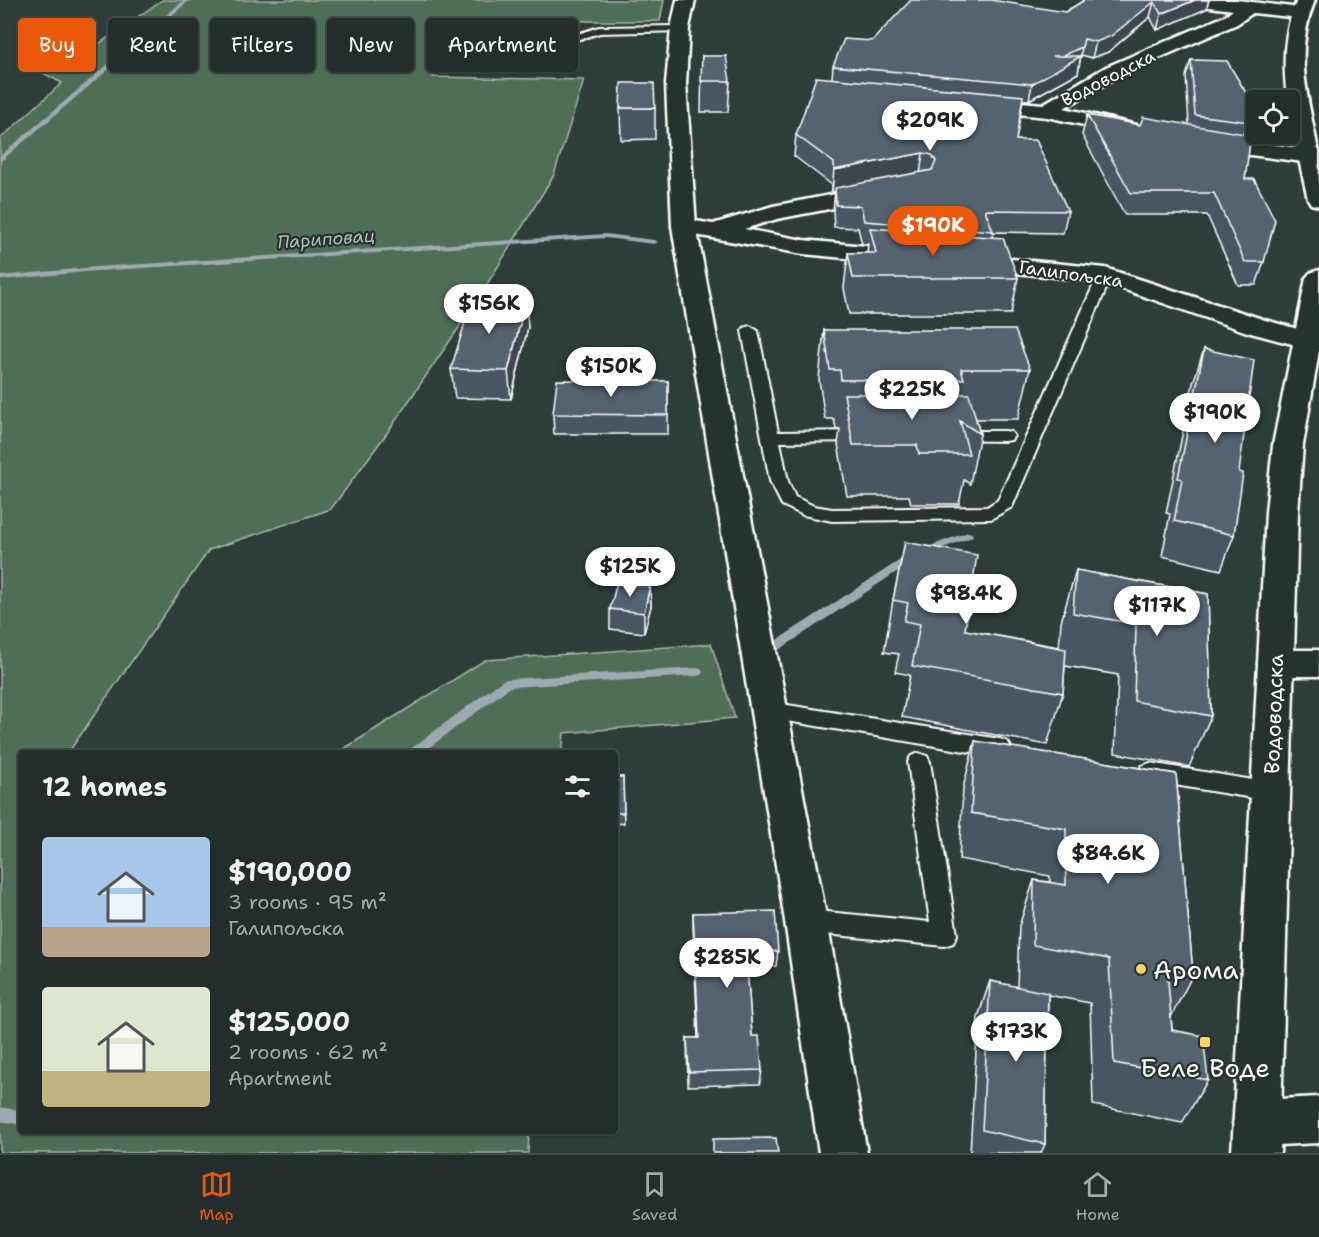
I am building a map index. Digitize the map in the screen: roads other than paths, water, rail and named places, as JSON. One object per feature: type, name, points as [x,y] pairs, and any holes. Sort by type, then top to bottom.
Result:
[{"type":"street","points":[[686,0],[677,61],[677,129],[699,229],[769,710],[843,1153]]},
{"type":"street","points":[[1194,0],[1249,7],[1303,7],[1294,40],[1293,77],[1315,156],[1319,199]]},
{"type":"street","name":"Водоводска","points":[[1047,111],[1060,100],[1111,73],[1231,20],[1249,7]]},
{"type":"street","points":[[963,102],[1047,111]]},
{"type":"street","name":"Водоводска","points":[[1047,111],[1149,133]]},
{"type":"street","points":[[1188,140],[1315,156]]},
{"type":"street","points":[[699,229],[902,189]]},
{"type":"street","name":"Галипољска","points":[[699,229],[811,248],[1028,266],[1106,275],[1256,326],[1307,340]]},
{"type":"street","name":"Водоводска","points":[[1257,1138],[1282,512],[1288,445],[1319,278]]},
{"type":"street","points":[[1276,663],[1319,663]]},
{"type":"street","points":[[1257,1138],[1319,1120]]},
{"type":"lane","points":[[578,36],[599,30],[680,29]]},
{"type":"lane","points":[[750,331],[779,481],[788,501],[810,511],[832,515],[955,515],[996,511],[1006,503],[1106,275]]},
{"type":"lane","points":[[770,437],[876,436]]},
{"type":"lane","points":[[935,436],[1005,436]]},
{"type":"lane","points":[[769,710],[1025,752]]},
{"type":"lane","points":[[806,921],[944,935],[919,762]]},
{"type":"lane","points":[[1131,769],[1270,792]]},
{"type":"waterway","points":[[0,160],[187,0]]},
{"type":"waterway","name":"Париповац","points":[[0,278],[96,269],[606,236],[654,242]]},
{"type":"waterway","points":[[769,651],[915,555],[968,535]]},
{"type":"waterway","points":[[417,750],[507,683],[697,672]]},
{"type":"waterway","points":[[0,1114],[18,1117]]},
{"type":"place","name":"Арома","points":[[1141,969]]},
{"type":"place","name":"Беле Воде","points":[[1205,1042]]}]
